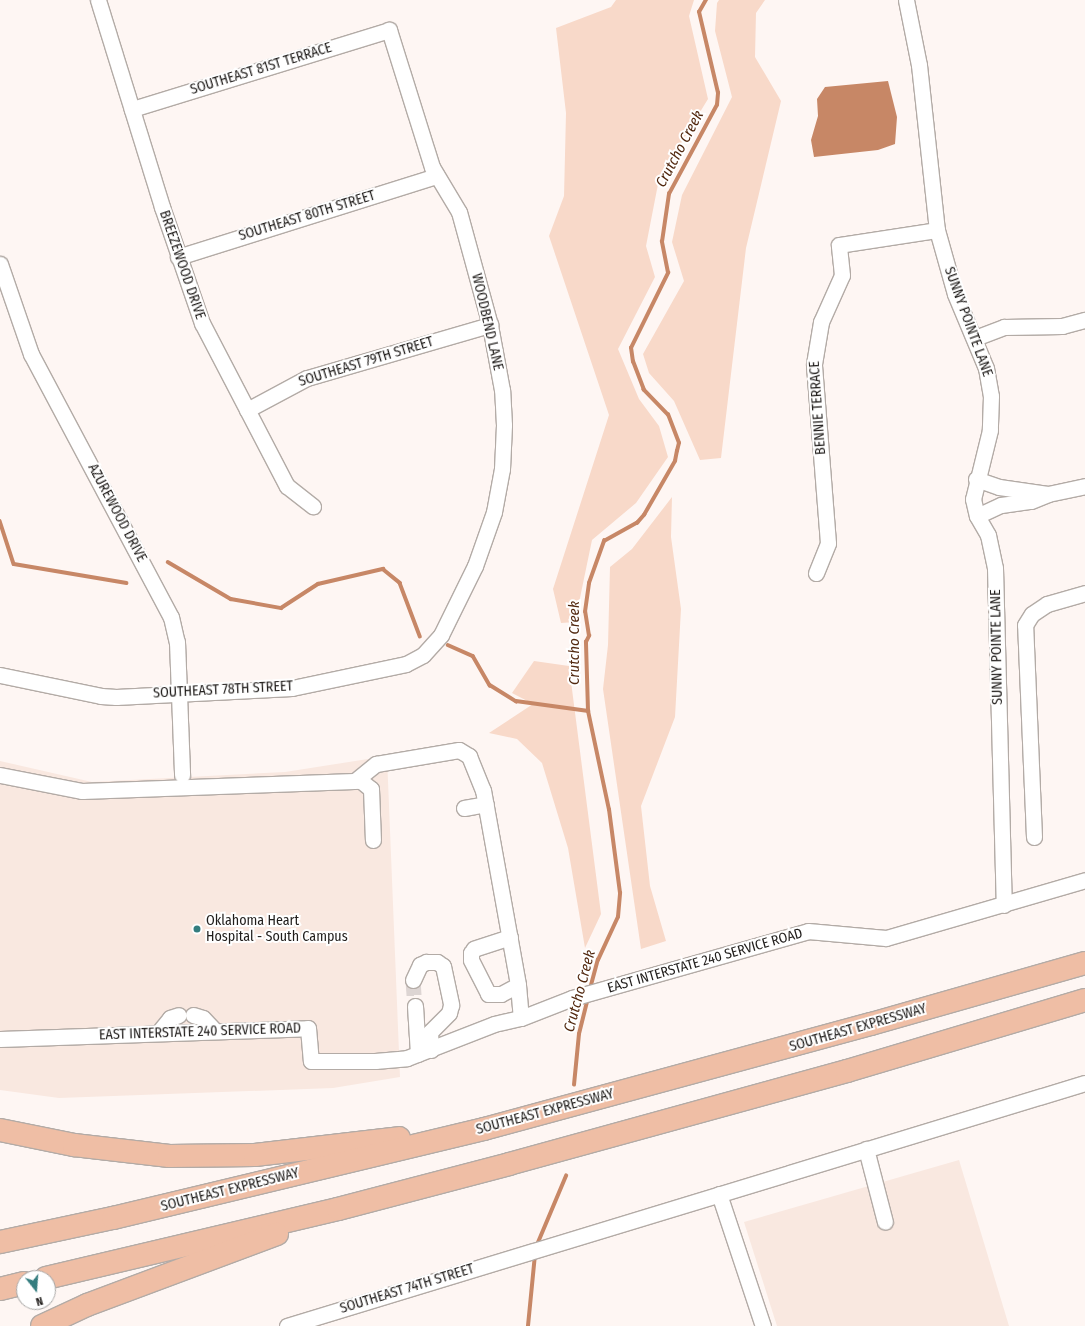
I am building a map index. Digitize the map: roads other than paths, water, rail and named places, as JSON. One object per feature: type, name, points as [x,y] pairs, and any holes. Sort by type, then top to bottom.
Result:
[{"type":"highway","name":"SOUTHEAST EXPRESSWAY","points":[[0,1242],[113,1218],[484,1129],[872,1024],[1085,963]]},
{"type":"highway","points":[[56,1276],[338,1209],[652,1126],[1085,1000]]},
{"type":"highway","points":[[0,1130],[74,1145],[128,1153],[214,1156],[294,1151],[484,1129]]},
{"type":"highway","points":[[42,1326],[87,1305],[239,1250],[338,1209]]},
{"type":"highway","points":[[0,1288],[16,1285]]},
{"type":"street","name":"BREEZEWOOD DRIVE","points":[[98,0],[178,257],[202,323],[287,486],[313,506]]},
{"type":"street","name":"SUNNY POINTE LANE","points":[[906,0],[919,66],[937,230],[954,294],[975,338],[986,368],[991,396],[990,430],[976,479],[973,499],[977,516],[988,535],[995,568],[1004,905]]},
{"type":"street","name":"SOUTHEAST 81ST TERRACE","points":[[132,108],[389,30]]},
{"type":"street","name":"WOODBEND LANE","points":[[389,30],[426,153],[437,176],[459,212],[490,325],[502,390],[504,425],[502,469],[486,536],[449,619]]},
{"type":"street","name":"SOUTHEAST 80TH STREET","points":[[178,257],[437,176]]},
{"type":"street","name":"BENNIE TERRACE","points":[[816,573],[828,543],[814,364],[821,322],[842,275],[839,246],[937,230]]},
{"type":"street","name":"AZUREWOOD DRIVE","points":[[0,264],[31,354],[169,612],[177,642],[182,775]]},
{"type":"street","points":[[975,338],[1004,327],[1062,326],[1085,320]]},
{"type":"street","name":"SOUTHEAST 79TH STREET","points":[[247,410],[307,378],[490,325]]},
{"type":"street","points":[[976,479],[1006,488],[1048,494]]},
{"type":"street","points":[[977,516],[1006,504],[1032,501],[1048,494],[1085,486]]},
{"type":"street","points":[[1006,488],[1006,504]]},
{"type":"street","points":[[1034,837],[1025,625],[1032,614],[1047,604],[1085,593]]},
{"type":"street","name":"SOUTHEAST 78TH STREET","points":[[0,675],[101,696],[179,694],[292,688],[392,668],[423,655],[441,635],[449,619]]},
{"type":"street","points":[[356,780],[376,764],[459,750],[469,756],[477,771],[487,809],[518,985],[521,1018]]},
{"type":"street","points":[[0,775],[82,791],[356,780],[366,783],[370,789],[373,840]]},
{"type":"street","points":[[465,813],[487,809]]},
{"type":"street","name":"EAST INTERSTATE 240 SERVICE ROAD","points":[[0,1038],[308,1028],[311,1061],[375,1062],[424,1052],[494,1024],[521,1018],[572,998],[808,932],[886,938],[1004,905],[1085,880]]},
{"type":"street","points":[[510,937],[474,949],[471,953],[471,960],[488,994],[501,994],[518,985]]},
{"type":"street","points":[[413,980],[415,972],[420,965],[426,962],[438,962],[443,966],[451,1004],[445,1018],[434,1026],[430,1032],[424,1052]]},
{"type":"street","points":[[424,1052],[415,1012],[434,1026]]},
{"type":"street","points":[[158,1033],[170,1018],[186,1015],[204,1018],[214,1030]]},
{"type":"street","points":[[763,1326],[719,1194],[1085,1085]]},
{"type":"street","points":[[866,1149],[885,1222]]},
{"type":"street","name":"SOUTHEAST 74TH STREET","points":[[287,1326],[719,1194]]},
{"type":"waterway","name":"Crutcho Creek","points":[[590,989],[598,960],[618,917],[620,893],[609,810],[588,711],[586,642],[589,636],[585,612],[589,583],[604,541],[637,523],[644,515],[675,461],[679,443],[668,415],[644,390],[633,362],[631,348],[668,273],[662,242],[669,194],[717,105],[718,93],[699,12],[706,0]]},
{"type":"waterway","points":[[0,521],[14,564],[126,583]]},
{"type":"waterway","points":[[168,562],[231,599],[281,608],[318,584],[383,569],[400,583],[420,636]]},
{"type":"waterway","points":[[448,645],[473,656],[490,685],[516,701],[588,711]]},
{"type":"waterway","name":"Crutcho Creek","points":[[574,1085],[579,1034],[588,997]]},
{"type":"waterway","name":"Crutcho Creek","points":[[537,1245],[566,1176]]},
{"type":"waterway","name":"Crutcho Creek","points":[[528,1326],[535,1255]]},
{"type":"tunnel","points":[[413,980],[415,1006]]},
{"type":"place","name":"Oklahoma Heart Hospital - South Campus","points":[[197,929]]}]
